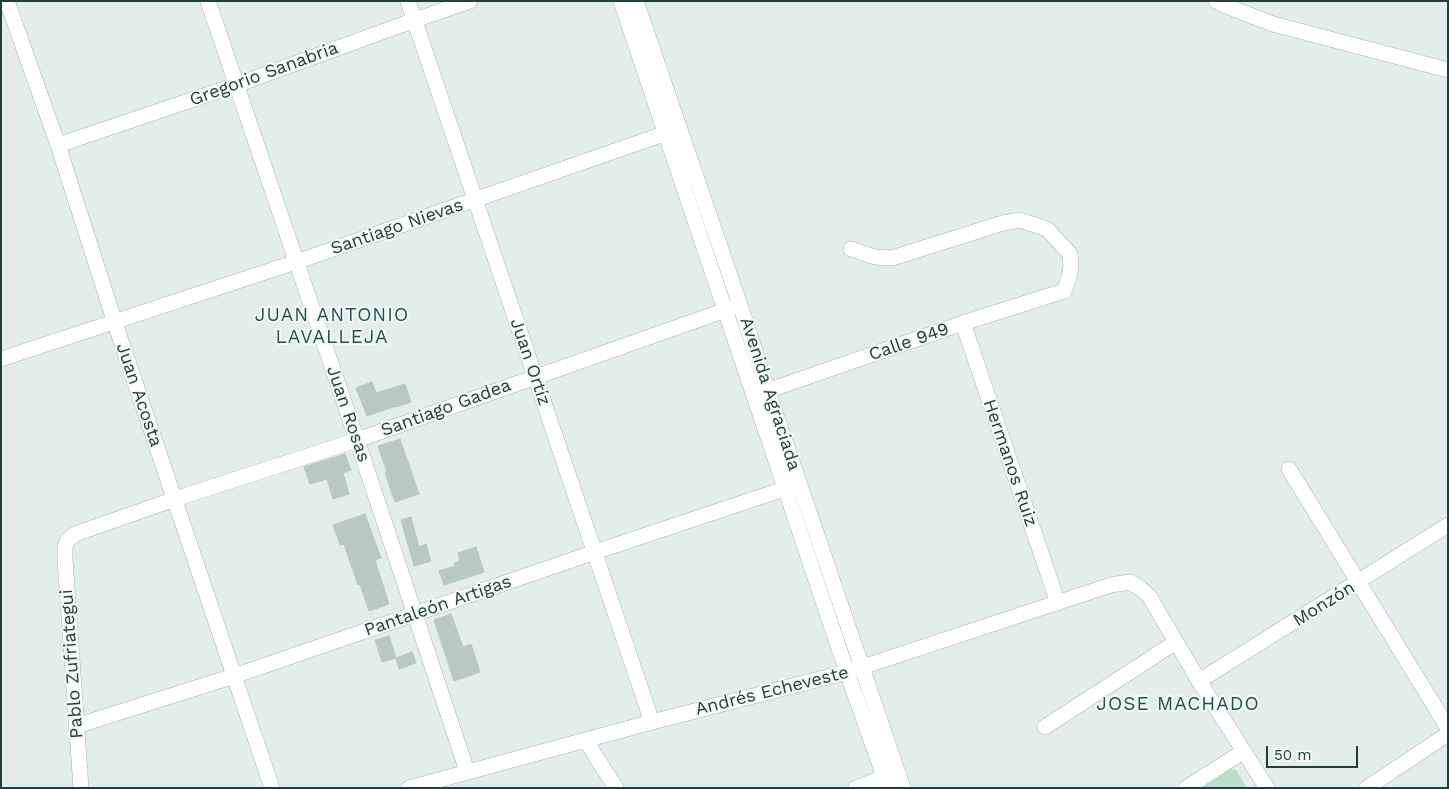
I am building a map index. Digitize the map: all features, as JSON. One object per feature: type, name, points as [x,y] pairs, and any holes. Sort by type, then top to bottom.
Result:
[{"type":"street","name":"Juan Acosta","points":[[7,1],[58,145],[115,323],[272,788]]},
{"type":"street","name":"Juan Rosas","points":[[208,1],[467,772]]},
{"type":"street","name":"Juan Ortíz","points":[[408,1],[652,722]]},
{"type":"street","name":"Gregorio Sanabria","points":[[58,145],[236,85],[470,1]]},
{"type":"street","name":"Avenida Agraciada","points":[[621,1],[672,131],[890,779],[903,788]]},
{"type":"street","name":"Avenida Agraciada","points":[[636,1],[672,131]]},
{"type":"street","points":[[1216,1],[1273,24],[1448,70]]},
{"type":"street","name":"Santiago Nievas","points":[[1,359],[296,262],[672,131]]},
{"type":"street","name":"Calle 949","points":[[761,393],[963,323],[1064,291],[1071,267],[1070,254],[1047,229],[1020,220],[1004,223],[892,258],[876,257],[851,249]]},
{"type":"street","name":"Santiago Gadea","points":[[68,540],[75,534],[175,499],[357,440],[534,376],[733,308]]},
{"type":"street","name":"Hermanos Ruiz","points":[[963,323],[1058,603]]},
{"type":"street","points":[[1289,469],[1448,728]]},
{"type":"street","name":"Pantaleón Artigas","points":[[76,726],[234,676],[793,486]]},
{"type":"street","name":"Monzón","points":[[1199,681],[1448,525]]},
{"type":"street","name":"Pablo Zufriategui","points":[[68,540],[65,546],[65,559],[81,788]]},
{"type":"street","name":"Andrés Echeveste","points":[[409,788],[652,722],[854,670],[1111,585],[1130,582],[1140,588],[1149,596],[1176,642]]},
{"type":"street","points":[[1046,727],[1176,642],[1267,788]]},
{"type":"street","points":[[1366,788],[1448,734]]},
{"type":"street","points":[[586,741],[616,788]]},
{"type":"street","points":[[1186,788],[1244,751]]},
{"type":"street","points":[[856,788],[890,779]]},
{"type":"green space","points":[[1230,769],[1236,770],[1247,788],[1202,788]]},
{"type":"building","points":[[372,382],[376,393],[405,384],[411,402],[367,416],[356,388]]},
{"type":"building","points":[[400,439],[419,494],[395,502],[378,446]]},
{"type":"building","points":[[345,454],[351,470],[343,473],[349,494],[333,499],[327,479],[310,484],[304,467]]},
{"type":"building","points":[[365,514],[381,558],[375,560],[389,604],[369,611],[344,544],[340,545],[333,525]]},
{"type":"building","points":[[411,517],[419,547],[426,544],[431,561],[414,566],[401,520]]},
{"type":"building","points":[[476,547],[484,572],[444,585],[439,571],[455,566],[454,563],[460,561],[458,553]]},
{"type":"building","points":[[451,614],[463,647],[471,644],[480,672],[454,681],[434,620]]},
{"type":"building","points":[[389,636],[396,658],[382,662],[375,640]]},
{"type":"building","points":[[412,652],[416,663],[399,669],[396,658]]},
{"type":"district","name":"JUAN ANTONIO LAVALLEJA","points":[[332,326]]},
{"type":"district","name":"JOSE MACHADO","points":[[1178,704]]}]
